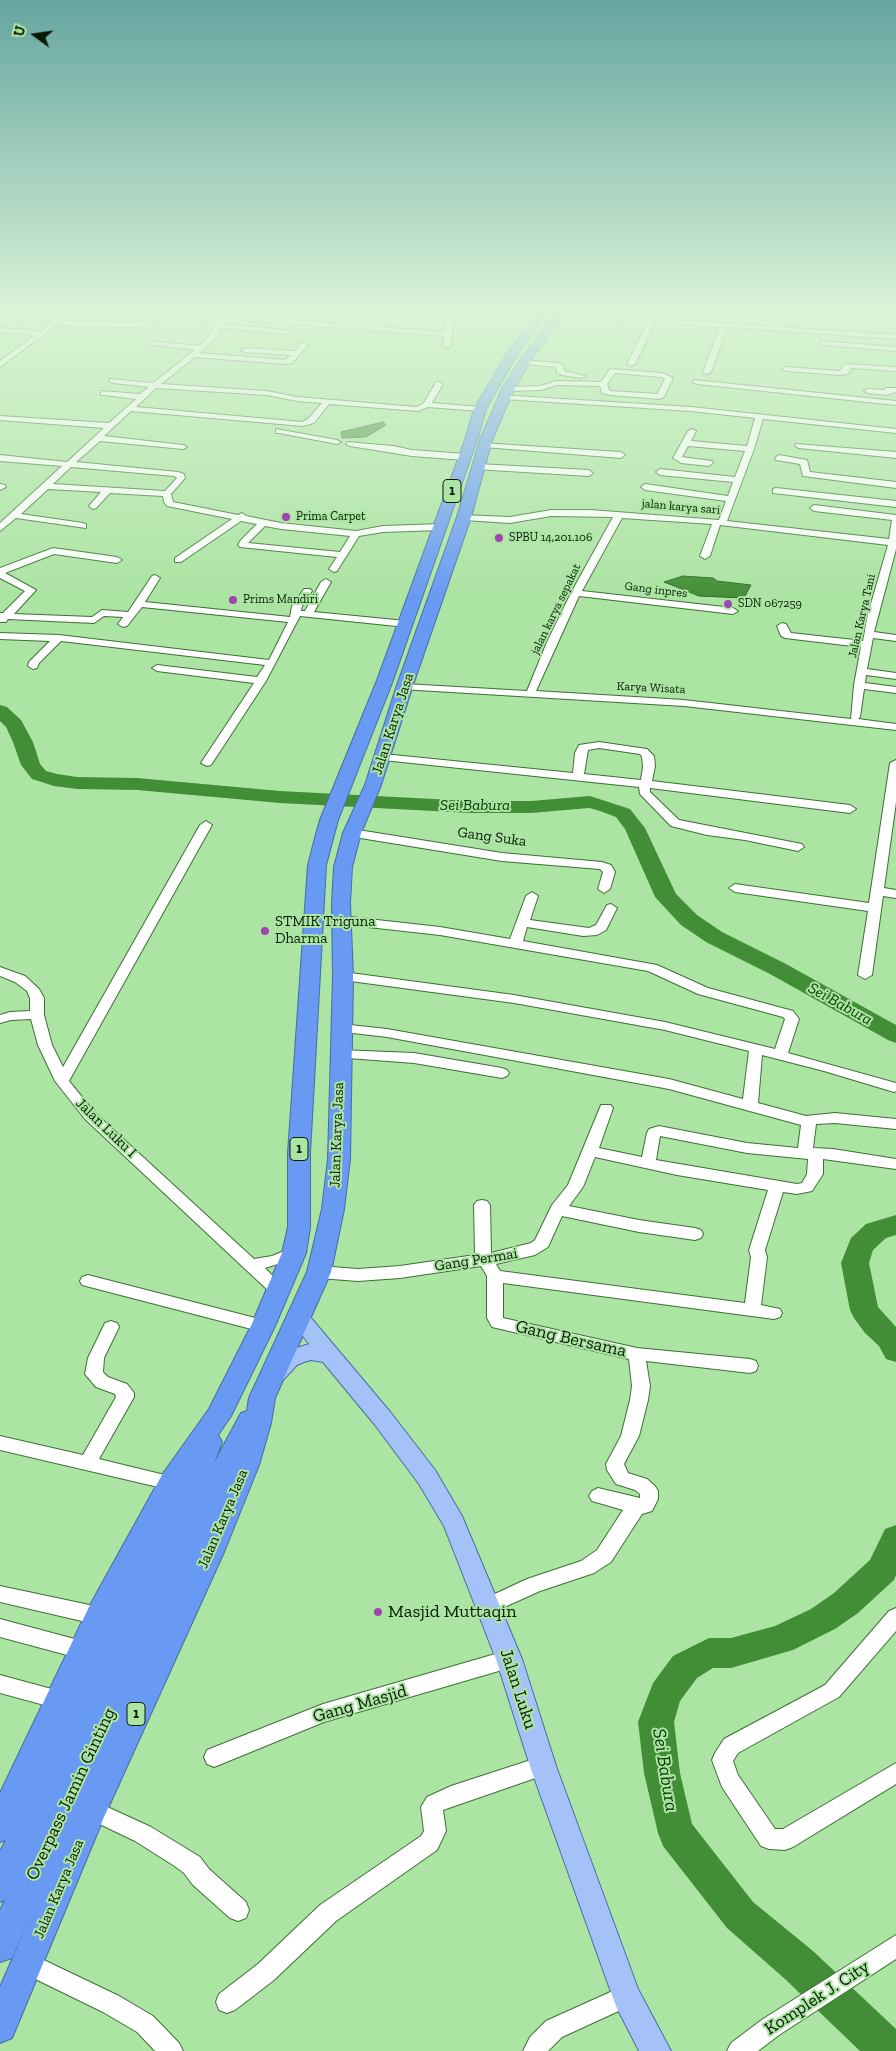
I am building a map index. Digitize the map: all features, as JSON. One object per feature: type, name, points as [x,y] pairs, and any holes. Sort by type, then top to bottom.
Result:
[{"type":"highway","name":"Jalan Karya Jasa","points":[[0,2026],[92,1810],[210,1552],[246,1465],[267,1388],[319,1272],[333,1209],[339,1159],[343,867],[354,827],[383,757],[406,684],[464,518],[485,443],[500,408]]},
{"type":"highway","name":"Jalan Karya Jasa","points":[[0,1827],[99,1616],[194,1482],[218,1416],[263,1326],[294,1253],[299,1227],[299,1153],[318,865],[329,820],[345,784],[406,624],[471,440],[480,409]]},
{"type":"highway","points":[[471,440],[485,443]]},
{"type":"highway","points":[[318,865],[343,867]]},
{"type":"highway","name":"Overpass Jamin Ginting","points":[[0,1886],[146,1577],[194,1482],[267,1388]]},
{"type":"highway","name":"Overpass Jamin Ginting","points":[[0,1946],[194,1482]]},
{"type":"main road","name":"Jalan Luku","points":[[299,1318],[384,1419],[427,1477],[454,1523],[509,1659],[543,1766],[626,1996],[656,2051]]},
{"type":"main road","points":[[267,1388],[289,1359],[311,1352],[330,1355]]},
{"type":"street","points":[[0,528],[130,409],[288,424],[309,424],[322,408]]},
{"type":"street","points":[[401,408],[421,408]]},
{"type":"street","points":[[463,408],[480,409]]},
{"type":"street","points":[[672,408],[896,431]]},
{"type":"street","points":[[705,556],[732,499],[760,416]]},
{"type":"street","points":[[0,418],[111,426]]},
{"type":"street","points":[[851,421],[896,426]]},
{"type":"street","points":[[288,424],[278,430],[337,442]]},
{"type":"street","points":[[692,431],[677,458],[710,464]]},
{"type":"street","points":[[98,438],[183,447]]},
{"type":"street","points":[[485,443],[621,455]]},
{"type":"street","points":[[686,443],[750,449]]},
{"type":"street","points":[[350,444],[393,448],[412,453],[465,457]]},
{"type":"street","points":[[799,446],[896,455]]},
{"type":"street","points":[[0,458],[181,476],[167,494],[170,504],[242,516],[264,522],[356,534],[383,529],[440,526]]},
{"type":"street","points":[[779,458],[804,462],[806,474],[810,476],[896,485]]},
{"type":"street","points":[[478,468],[589,473]]},
{"type":"street","points":[[660,472],[737,480]]},
{"type":"street","points":[[44,486],[167,494]]},
{"type":"street","points":[[645,487],[732,499]]},
{"type":"street","points":[[93,506],[108,490]]},
{"type":"street","points":[[776,491],[896,504]]},
{"type":"street","points":[[814,508],[896,520]]},
{"type":"street","name":"jalan karya sari","points":[[464,518],[510,520],[560,512],[620,515],[719,523],[894,543]]},
{"type":"street","points":[[13,515],[83,526]]},
{"type":"street","name":"jalan karya sepakat","points":[[532,690],[552,642],[576,593],[620,515]]},
{"type":"street","points":[[178,560],[242,516]]},
{"type":"street","name":"Jalan Karya Tani","points":[[855,717],[873,614],[894,543],[896,520]]},
{"type":"street","points":[[264,522],[243,545],[340,556]]},
{"type":"street","points":[[334,569],[356,534]]},
{"type":"street","points":[[0,573],[53,551],[117,560]]},
{"type":"street","points":[[0,573],[31,590],[2,618]]},
{"type":"street","points":[[123,624],[139,604],[155,578]]},
{"type":"street","points":[[308,614],[326,582]]},
{"type":"street","points":[[207,763],[272,663],[294,617],[297,606],[307,591]]},
{"type":"street","name":"Gang inpres","points":[[576,593],[734,611]]},
{"type":"street","points":[[139,604],[294,617],[308,614],[406,624]]},
{"type":"street","points":[[2,618],[94,620],[102,613],[130,615]]},
{"type":"street","points":[[782,626],[789,636],[869,640],[896,638]]},
{"type":"street","points":[[0,636],[59,638],[272,663]]},
{"type":"street","points":[[33,666],[34,662],[59,638]]},
{"type":"street","points":[[157,668],[261,681]]},
{"type":"street","points":[[862,671],[896,676]]},
{"type":"street","name":"Karya Wisata","points":[[406,684],[702,699],[896,722]]},
{"type":"street","name":"Karya Wisata","points":[[406,684],[684,703],[896,727]]},
{"type":"street","points":[[859,686],[896,690]]},
{"type":"street","points":[[578,778],[583,747],[599,745],[646,753],[648,766],[644,792],[650,801],[681,826],[798,847]]},
{"type":"street","points":[[383,757],[644,784],[850,809]]},
{"type":"street","points":[[865,975],[876,891],[891,838],[896,765]]},
{"type":"street","points":[[62,1081],[206,825]]},
{"type":"street","name":"Gang Suka","points":[[354,827],[502,857],[602,866],[607,868],[608,872],[604,889]]},
{"type":"street","points":[[735,888],[874,908]]},
{"type":"street","points":[[876,891],[896,894]]},
{"type":"street","points":[[515,944],[532,896]]},
{"type":"street","points":[[523,923],[568,931],[592,932],[599,929],[611,908]]},
{"type":"street","points":[[341,920],[440,931],[635,963],[652,968],[702,991],[788,1014],[792,1019],[781,1054]]},
{"type":"street","name":"Jalan Luku I","points":[[0,971],[27,984],[37,998],[37,1015],[45,1045],[62,1081],[74,1098],[90,1116],[279,1291]]},
{"type":"street","points":[[343,976],[523,1000],[665,1026],[781,1054],[894,1087]]},
{"type":"street","points":[[0,1019],[10,1016],[37,1015]]},
{"type":"street","points":[[341,1028],[387,1033],[669,1084],[809,1122],[835,1118],[896,1124]]},
{"type":"street","points":[[750,1106],[756,1048]]},
{"type":"street","points":[[340,1054],[414,1058],[502,1073]]},
{"type":"street","name":"Gang Permai","points":[[319,1272],[358,1275],[400,1272],[485,1260],[529,1251],[537,1247],[542,1242],[557,1209],[575,1187],[606,1108]]},
{"type":"street","points":[[590,1151],[648,1164],[797,1189],[807,1187],[815,1174],[810,1153],[809,1122]]},
{"type":"street","points":[[648,1164],[653,1136],[654,1133],[659,1131],[747,1148],[788,1153],[810,1153],[896,1164]]},
{"type":"street","points":[[752,1310],[759,1257],[757,1250],[777,1186]]},
{"type":"street","points":[[482,1205],[485,1260]]},
{"type":"street","points":[[557,1209],[639,1226],[695,1234]]},
{"type":"street","points":[[251,1265],[274,1261],[294,1253]]},
{"type":"street","name":"Gang Bersama","points":[[485,1260],[495,1276],[495,1318],[498,1322],[638,1354],[639,1400],[630,1436],[615,1464],[616,1470],[622,1479],[641,1484],[649,1491],[649,1499],[646,1506],[637,1506],[604,1556],[587,1567],[534,1585],[489,1606]]},
{"type":"street","points":[[495,1276],[774,1313]]},
{"type":"street","points":[[88,1281],[263,1326]]},
{"type":"street","points":[[88,1464],[125,1397],[122,1389],[102,1382],[94,1374],[96,1358],[111,1327]]},
{"type":"street","points":[[638,1354],[750,1366]]},
{"type":"street","points":[[0,1443],[88,1464],[194,1482]]},
{"type":"street","points":[[598,1496],[637,1506]]},
{"type":"street","points":[[0,1594],[99,1616]]},
{"type":"street","points":[[896,1617],[832,1691],[731,1746],[722,1760],[729,1780],[769,1839],[785,1840],[896,1773]]},
{"type":"street","points":[[0,1628],[82,1650]]},
{"type":"street","name":"Gang Masjid","points":[[214,1756],[323,1714],[509,1659]]},
{"type":"street","points":[[0,1684],[59,1700]]},
{"type":"street","points":[[227,2002],[266,1972],[328,1913],[429,1843],[435,1831],[432,1807],[434,1804],[452,1796],[543,1766]]},
{"type":"street","points":[[92,1810],[143,1834],[181,1857],[192,1865],[201,1877],[238,1910]]},
{"type":"street","name":"Komplek J. City","points":[[739,2051],[771,2027],[890,1950]]},
{"type":"street","points":[[27,1963],[111,2004],[145,2024],[171,2051]]},
{"type":"street","points":[[535,2051],[538,2044],[554,2028],[626,1996]]},
{"type":"shaded area","points":[[383,422],[386,425],[366,437],[342,438],[341,432]]},
{"type":"shaded area","points":[[683,576],[713,578],[717,581],[751,585],[744,598],[699,596],[664,582]]},
{"type":"waterway","name":"Sei Babura","points":[[0,711],[14,724],[31,765],[39,775],[54,780],[77,783],[137,784],[280,797],[472,807],[531,807],[590,802],[607,807],[623,813],[635,828],[666,897],[689,920],[714,937],[778,969],[896,1035]]},
{"type":"waterway","name":"Sei Babura","points":[[896,1225],[876,1231],[861,1245],[855,1263],[864,1310],[875,1325],[890,1339],[896,1351]]},
{"type":"waterway","name":"Sei Babura","points":[[890,2051],[799,1965],[740,1915],[676,1833],[662,1773],[656,1722],[665,1694],[685,1667],[709,1653],[731,1653],[781,1639],[823,1619],[846,1603],[882,1570],[896,1539]]},
{"type":"place","name":"Prima Carpet","points":[[286,517]]},
{"type":"place","name":"SPBU 14,201.106","points":[[499,538]]},
{"type":"place","name":"Prims Mandiri","points":[[233,600]]},
{"type":"place","name":"SDN 067259","points":[[728,604]]},
{"type":"place","name":"STMIK Triguna Dharma","points":[[265,931]]},
{"type":"place","name":"Masjid Muttaqin","points":[[378,1612]]}]
